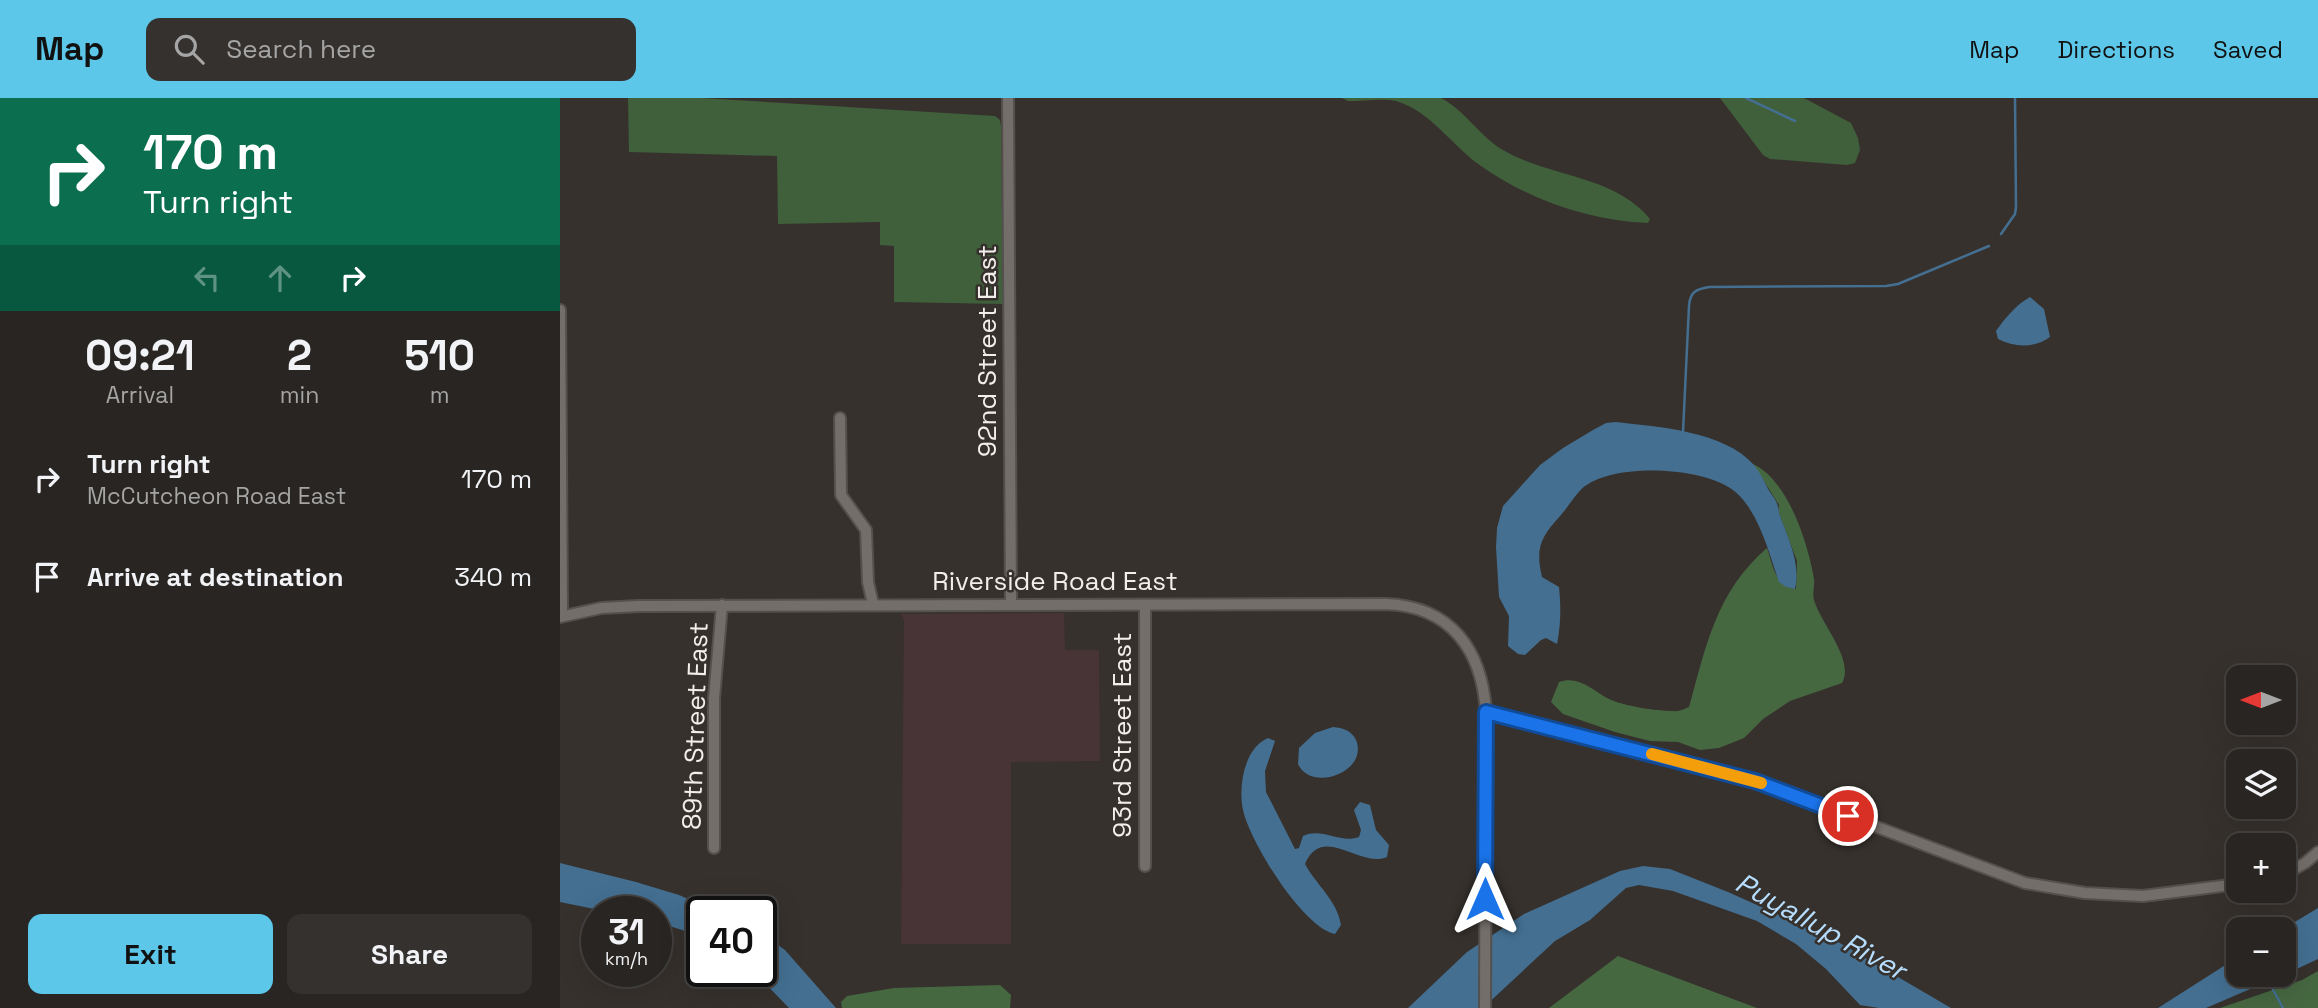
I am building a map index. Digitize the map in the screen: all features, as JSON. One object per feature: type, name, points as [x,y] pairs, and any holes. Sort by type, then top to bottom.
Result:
[{"type":"street","name":"92nd Street East","points":[[1008,98],[1011,603]]},
{"type":"street","points":[[560,310],[563,612]]},
{"type":"street","points":[[840,418],[841,495],[866,530],[867,583],[873,604]]},
{"type":"street","name":"Riverside Road East","points":[[563,612],[620,606],[1011,603],[1385,604],[1412,607],[1440,620],[1461,638],[1475,659],[1483,684],[1486,712],[1485,1008]]},
{"type":"street","name":"93rd Street East","points":[[1145,604],[1145,866]]},
{"type":"street","name":"89th Street East","points":[[714,848],[714,698],[722,605]]},
{"type":"street","points":[[1486,712],[1755,781],[2025,883],[2085,893],[2143,896],[2226,886]]},
{"type":"street","points":[[2296,868],[2318,852]]},
{"type":"shaded area","points":[[1064,613],[1065,650],[1099,650],[1100,761],[1011,762],[1011,944],[901,944],[904,621],[901,614]]},
{"type":"green space","points":[[628,98],[702,98],[995,116],[1000,120],[1001,127],[1003,304],[894,302],[894,246],[880,245],[880,222],[778,224],[777,156],[629,152]]},
{"type":"green space","points":[[1342,98],[1441,98],[1503,150],[1521,159],[1619,193],[1650,219],[1648,223],[1626,221],[1561,207],[1519,189],[1481,166],[1431,121],[1409,106],[1391,100],[1348,101]]},
{"type":"green space","points":[[1720,98],[1804,98],[1851,123],[1860,150],[1855,163],[1847,165],[1770,159],[1763,155]]},
{"type":"green space","points":[[1753,464],[1776,484],[1786,498],[1801,531],[1814,579],[1814,600],[1844,664],[1842,683],[1790,701],[1763,719],[1744,738],[1719,748],[1700,750],[1678,742],[1650,741],[1563,714],[1551,702],[1559,682],[1566,680],[1579,682],[1615,702],[1631,706],[1675,711],[1689,707],[1708,641],[1724,602],[1750,565],[1767,548],[1779,579],[1783,584],[1796,589],[1797,561],[1779,513],[1779,505]]},
{"type":"green space","points":[[1618,956],[1757,1008],[1549,1008]]},
{"type":"green space","points":[[2318,971],[2318,1008],[2220,1008],[2282,987],[2296,987],[2296,982]]},
{"type":"green space","points":[[1000,985],[1011,995],[1010,1008],[842,1008],[841,1002],[847,996],[894,988]]},
{"type":"water","points":[[2030,297],[2044,309],[2050,337],[2025,345],[1998,339],[1996,331],[1999,326],[2015,308]]},
{"type":"water","points":[[1606,423],[1671,429],[1708,438],[1726,445],[1754,465],[1777,503],[1790,541],[1795,560],[1795,589],[1779,582],[1755,518],[1748,506],[1730,488],[1716,481],[1678,472],[1637,471],[1617,474],[1585,486],[1544,536],[1539,558],[1542,577],[1559,587],[1557,644],[1546,638],[1525,655],[1518,654],[1508,646],[1509,616],[1499,597],[1496,547],[1497,528],[1503,506],[1540,465],[1593,430]]},
{"type":"water","points":[[1333,727],[1346,730],[1356,740],[1358,751],[1354,761],[1337,775],[1325,778],[1305,773],[1298,764],[1299,748],[1315,733]]},
{"type":"water","points":[[1268,738],[1275,741],[1265,771],[1266,792],[1295,849],[1299,848],[1303,836],[1310,834],[1345,839],[1359,837],[1361,830],[1354,810],[1360,802],[1370,805],[1376,830],[1389,845],[1387,857],[1376,859],[1332,847],[1322,847],[1313,852],[1305,864],[1339,916],[1341,925],[1335,934],[1308,917],[1294,901],[1267,862],[1243,810],[1241,790],[1248,759],[1253,750]]},
{"type":"water","points":[[560,863],[686,898],[686,931],[672,927],[672,896],[581,896],[581,906],[560,902]]},
{"type":"water","points":[[1643,866],[1670,869],[1833,939],[1951,1008],[1879,1008],[1860,1005],[1826,969],[1796,944],[1757,921],[1673,891],[1639,885],[1626,888],[1590,920],[1555,941],[1483,1008],[1408,1008],[1467,952],[1524,914],[1620,871]]},
{"type":"water","points":[[2318,908],[2318,959],[2296,969],[2296,921]]},
{"type":"water","points":[[777,944],[836,1008],[789,1008],[769,987],[777,987]]},
{"type":"water","points":[[2226,965],[2226,987],[2255,987],[2206,1008],[2158,1008]]},
{"type":"waterway","points":[[1746,98],[1795,121]]},
{"type":"waterway","points":[[2001,234],[2015,214],[2016,207],[2015,98]]},
{"type":"waterway","points":[[1683,432],[1689,306],[1692,294],[1697,290],[1709,287],[1886,286],[1898,284],[1989,246]]},
{"type":"waterway","points":[[2272,987],[2283,1008]]},
{"type":"slow traffic","points":[[1652,754],[1761,783]]},
{"type":"route","points":[[1485,899],[1486,712],[1755,781],[1848,816]]},
{"type":"water label","name":"Puyallup River","points":[[1821,926]]}]
